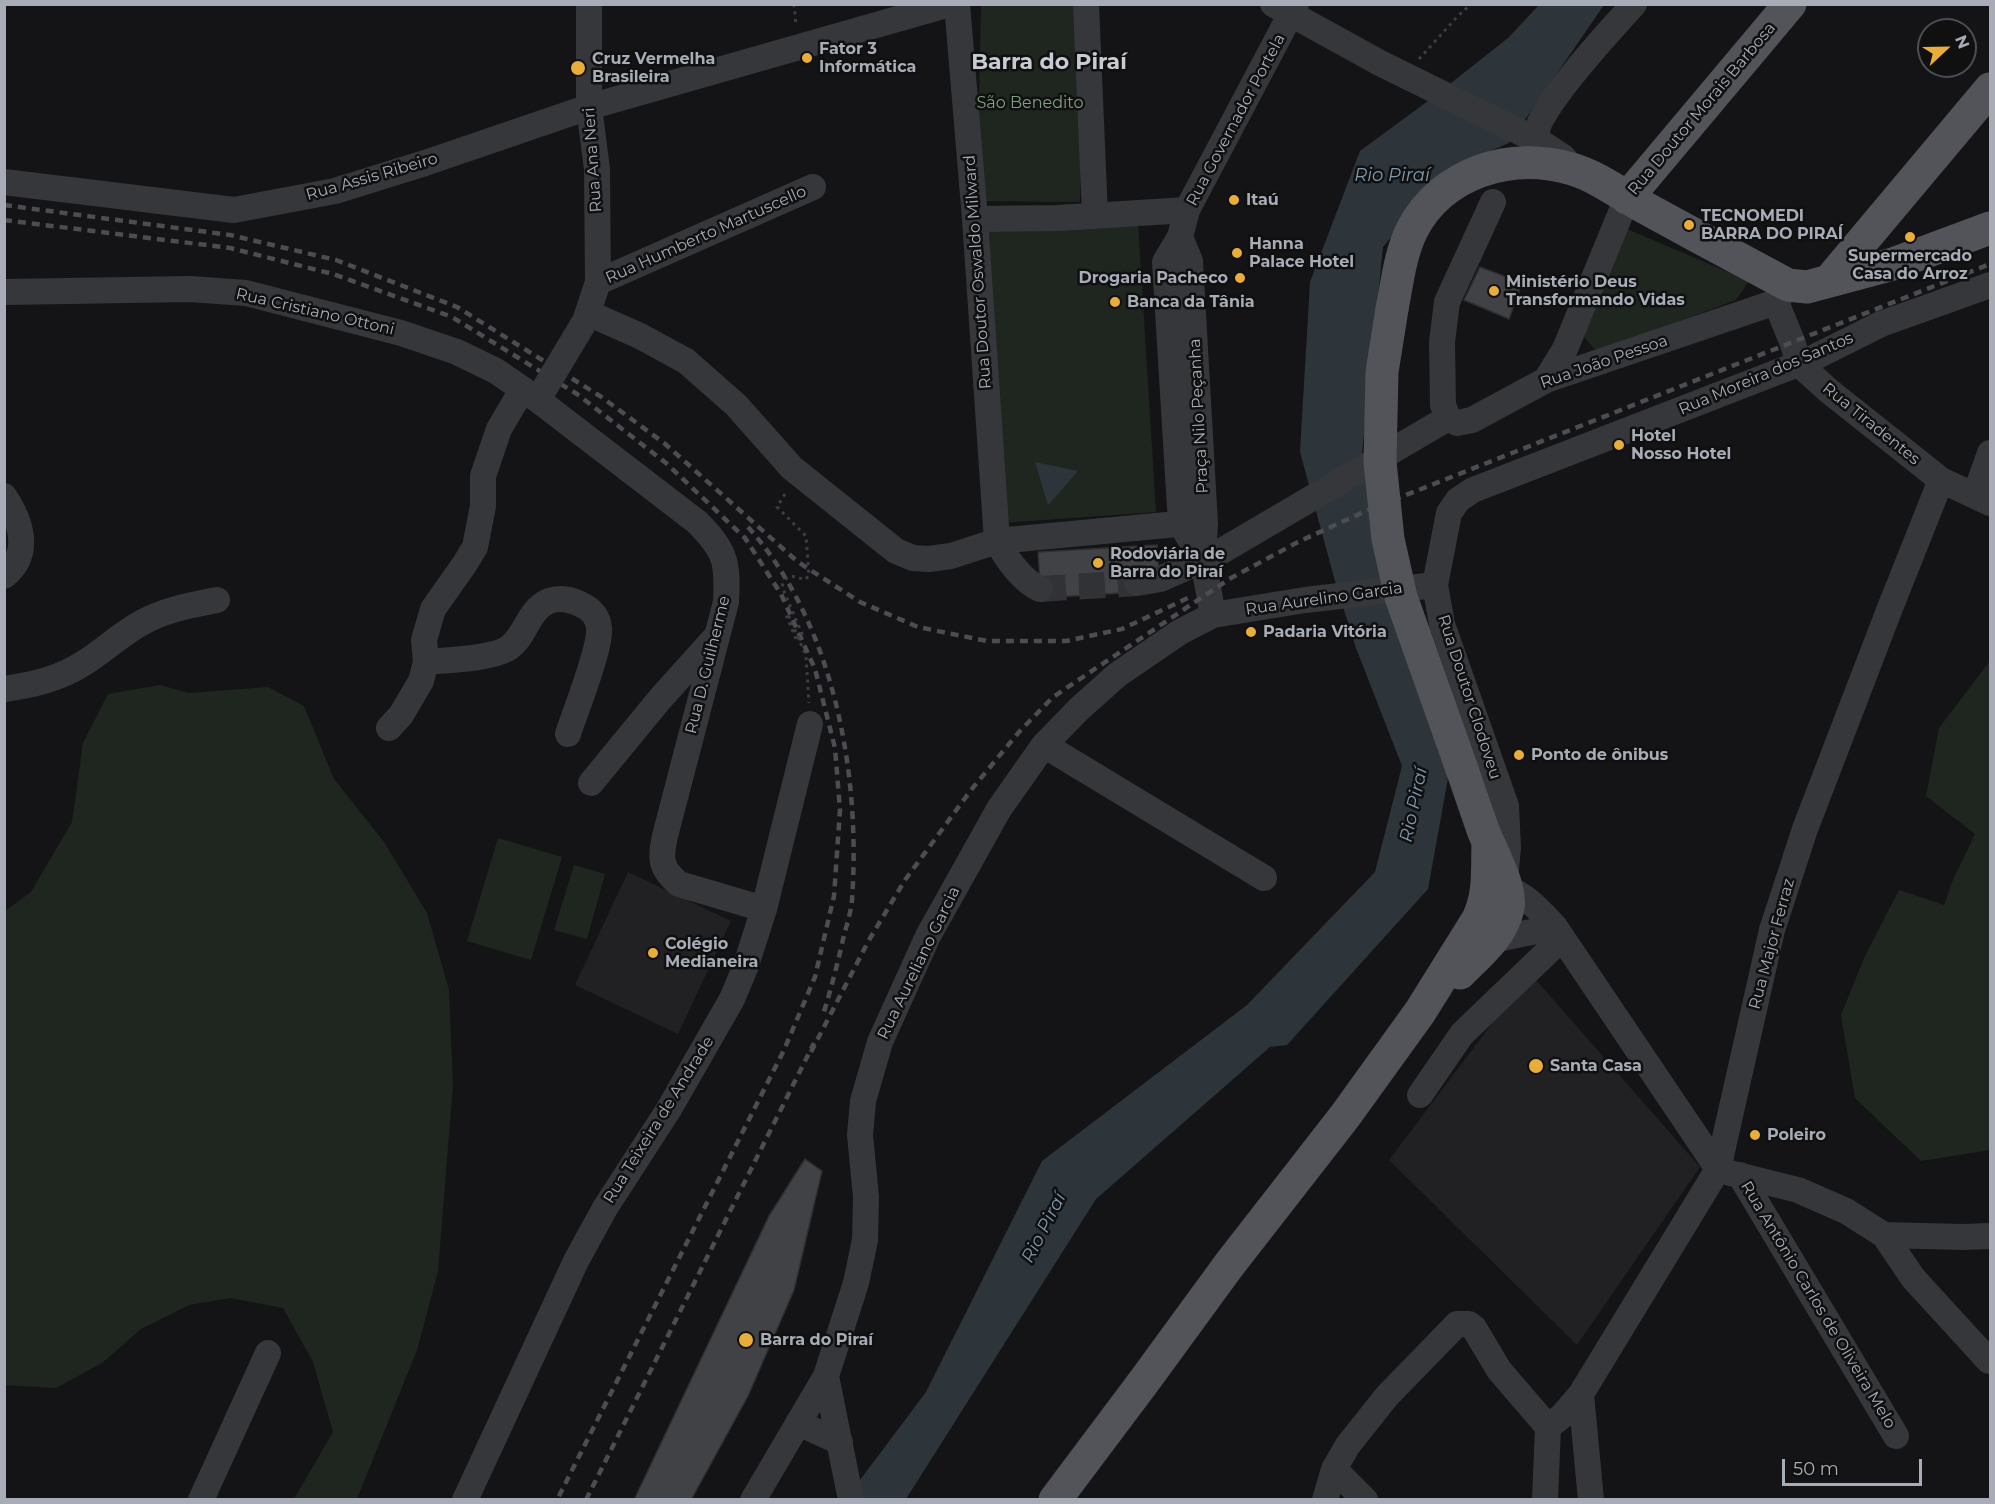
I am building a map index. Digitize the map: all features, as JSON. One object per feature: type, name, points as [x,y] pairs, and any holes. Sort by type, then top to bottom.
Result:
[{"type":"main road","name":"Rua Doutor Morais Barbosa","points":[[1627,198],[1790,4]]},
{"type":"main road","points":[[1829,281],[1990,89]]},
{"type":"main road","points":[[1055,1500],[1229,1265],[1345,1116],[1420,1012],[1483,934],[1504,921],[1509,906],[1500,887],[1485,836],[1401,597],[1384,513],[1380,462],[1382,372],[1404,253],[1411,232],[1424,211],[1438,194],[1452,184],[1485,168],[1515,163],[1546,153],[1627,198],[1782,294],[1893,264],[1990,228]]},
{"type":"street","name":"Rua Ana Neri","points":[[389,728],[401,715],[415,693],[426,662],[424,640],[433,609],[475,547],[483,506],[483,476],[499,429],[534,394],[586,317],[598,282],[597,169],[589,107],[589,4]]},
{"type":"street","name":"Rua Assis Ribeiro","points":[[4,182],[234,210],[335,191],[869,16],[950,4]]},
{"type":"street","name":"Rua Doutor Oswaldo Milward","points":[[957,4],[975,219],[997,541]]},
{"type":"street","points":[[1086,4],[1095,216]]},
{"type":"street","points":[[1546,153],[1537,133],[1539,126],[1560,92],[1588,55],[1634,4]]},
{"type":"street","points":[[1287,8],[1380,63],[1546,153]]},
{"type":"street","name":"Rua Governador Portela","points":[[1180,524],[1165,262],[1180,237],[1187,210],[1287,8]]},
{"type":"street","name":"Rua Humberto Martuscello","points":[[598,282],[813,188]]},
{"type":"street","name":"Rua Doutor Morais Barbosa","points":[[1546,380],[1565,349],[1627,198]]},
{"type":"street","points":[[1137,583],[1160,579],[1203,561],[1448,418],[1443,405],[1442,342],[1447,302],[1493,202]]},
{"type":"street","points":[[975,219],[1095,216],[1187,210]]},
{"type":"street","name":"Praça Nilo Peçanha","points":[[1180,237],[1190,261],[1204,507],[1203,561],[1213,615]]},
{"type":"street","name":"Rua Moreira dos Santos","points":[[1449,513],[1458,501],[1473,490],[1799,364],[1881,324],[1990,285]]},
{"type":"street","name":"Rua Cristiano Ottoni","points":[[7,294],[190,289],[246,293],[401,333],[446,348],[496,371],[534,394]]},
{"type":"street","name":"Rua Tiradentes","points":[[1782,294],[1799,364],[1829,391],[1941,480],[1983,499]]},
{"type":"street","name":"Rua João Pessoa","points":[[1448,418],[1457,423],[1472,420],[1546,380],[1585,365],[1682,335],[1782,294]]},
{"type":"street","points":[[586,317],[640,336],[686,361],[736,405],[792,468],[896,551],[913,558],[929,559],[951,556],[997,541],[1188,523],[1197,518],[1204,507]]},
{"type":"street","points":[[1565,349],[1585,365]]},
{"type":"street","name":"Rua D. Guilherme","points":[[534,394],[697,522],[714,540],[723,555],[727,575],[726,602],[665,836],[661,860],[668,875],[679,884],[764,909]]},
{"type":"street","points":[[1983,499],[1990,453]]},
{"type":"street","name":"Rua Major Ferraz","points":[[1548,1427],[1562,1416],[1581,1394],[1729,1172],[1772,930],[1805,829],[1941,480]]},
{"type":"street","points":[[4,496],[13,509],[21,531],[22,548],[11,571],[4,576]]},
{"type":"street","name":"Rua Doutor Clodoveu","points":[[1449,513],[1435,585],[1442,624],[1506,806],[1508,848],[1500,887]]},
{"type":"street","name":"Praça Nilo Peçanha","points":[[1180,524],[1203,561]]},
{"type":"street","points":[[997,541],[1019,571],[1040,589]]},
{"type":"street","name":"Rua Aurelino Garcia","points":[[1213,615],[1305,600],[1435,585]]},
{"type":"street","points":[[426,662],[500,652],[516,642],[529,618],[543,604],[568,599],[583,605],[591,610],[596,618],[599,638],[568,734]]},
{"type":"street","points":[[4,689],[32,685],[60,676],[84,663],[146,620],[180,608],[217,600]]},
{"type":"street","name":"Rua Aureliano Garcia","points":[[753,1500],[826,1376],[856,1283],[866,1240],[866,1197],[860,1135],[863,1101],[880,1042],[928,936],[999,809],[1044,745],[1117,675],[1180,632],[1213,615]]},
{"type":"street","points":[[591,783],[660,699],[716,638]]},
{"type":"street","name":"Rua Teixeira de Andrade","points":[[465,1500],[576,1261],[605,1208],[669,1109],[732,999],[746,968],[764,909],[810,724]]},
{"type":"street","points":[[1044,745],[1263,878]]},
{"type":"street","name":"Rua Antônio Carlos de Oliveira Melo","points":[[1500,887],[1532,903],[1558,932],[1729,1172],[1896,1436]]},
{"type":"street","points":[[1483,934],[1558,932]]},
{"type":"street","points":[[1420,1095],[1462,1035],[1558,932]]},
{"type":"street","points":[[1729,1172],[1798,1190],[1846,1211],[1884,1235],[1913,1278],[1989,1360]]},
{"type":"street","points":[[1884,1235],[1990,1236]]},
{"type":"street","points":[[1325,1500],[1334,1469],[1348,1445],[1387,1396],[1457,1324],[1469,1324],[1474,1328],[1499,1370],[1548,1427],[1545,1500]]},
{"type":"street","points":[[201,1500],[268,1353]]},
{"type":"street","points":[[826,1376],[851,1500]]},
{"type":"street","points":[[1581,1394],[1591,1500]]},
{"type":"street","points":[[798,1423],[841,1445]]},
{"type":"street","points":[[1334,1469],[1365,1500]]},
{"type":"path","points":[[1419,59],[1471,4]]},
{"type":"path","points":[[785,494],[777,507],[806,536],[809,576],[804,580],[797,576],[787,577],[782,587],[803,636],[796,639],[786,615],[788,614],[806,656],[810,724]]},
{"type":"shaded area","name":"Colégio Medianeira","points":[[628,872],[731,921],[678,1034],[575,985]]},
{"type":"shaded area","name":"Santa Casa","points":[[1530,973],[1700,1167],[1577,1345],[1389,1160]]},
{"type":"green space","name":"São Benedito","points":[[981,5],[1082,5],[1080,202],[977,201]]},
{"type":"green space","points":[[982,222],[1138,223],[1156,512],[1001,523]]},
{"type":"green space","points":[[1620,226],[1749,281],[1736,300],[1597,352],[1576,328]]},
{"type":"green space","points":[[1990,661],[1990,1150],[1921,1161],[1855,1098],[1841,1015],[1865,956],[1899,890],[1944,905],[1952,882],[1975,834],[1926,796],[1939,728]]},
{"type":"green space","points":[[160,685],[189,693],[268,687],[304,706],[334,779],[384,842],[427,913],[449,990],[453,1085],[438,1271],[417,1350],[357,1499],[294,1499],[333,1432],[313,1362],[283,1308],[230,1298],[189,1305],[141,1329],[102,1363],[56,1388],[5,1385],[5,911],[31,892],[72,822],[83,743],[108,694]]},
{"type":"green space","points":[[498,838],[562,857],[531,960],[467,941]]},
{"type":"green space","points":[[574,865],[605,874],[587,939],[554,930]]},
{"type":"water","name":"Rio Piraí","points":[[1539,5],[1604,5],[1509,143],[1445,170],[1383,247],[1362,453],[1387,580],[1450,767],[1428,889],[1287,1045],[1270,1047],[1096,1199],[906,1499],[845,1500],[926,1392],[1042,1161],[1247,1005],[1375,872],[1402,766],[1356,648],[1300,452],[1310,282],[1360,151],[1508,38]]},
{"type":"water","points":[[1035,462],[1078,471],[1048,505]]},
{"type":"building","name":"Ministério Deus Transformando Vidas","points":[[1480,267],[1522,283],[1509,319],[1464,300]]},
{"type":"building","name":"Rodoviária de Barra do Piraí","points":[[1157,545],[1159,574],[1138,592],[1041,598],[1038,552]]},
{"type":"building","points":[[805,1159],[822,1171],[794,1290],[748,1396],[691,1500],[634,1500],[769,1216]]},
{"type":"tunnel","points":[[1040,589],[1137,583]]},
{"type":"railway","points":[[4,205],[230,235],[336,260],[457,307],[600,396],[664,443],[798,562],[860,602],[918,627],[987,641],[1066,641],[1122,629],[1190,597]]},
{"type":"railway","points":[[4,220],[230,248],[333,274],[452,317],[577,394],[666,463],[745,538],[781,594],[815,669],[835,748],[840,810],[834,896],[815,977],[784,1050],[557,1500]]},
{"type":"railway","points":[[811,1052],[869,940],[905,880],[971,790],[1019,732],[1053,697],[1231,578],[1298,542],[1368,510],[1990,264]]},
{"type":"railway","points":[[748,527],[778,565],[802,608],[821,654],[836,703],[846,752],[852,802],[854,852],[852,900],[823,1015]]},
{"type":"railway","points":[[586,1500],[814,1043]]},
{"type":"place","name":"Fator 3 Informática","points":[[807,58]]},
{"type":"place","name":"Cruz Vermelha Brasileira","points":[[578,68]]},
{"type":"place","name":"Itaú","points":[[1234,200]]},
{"type":"place","name":"TECNOMEDI BARRA DO PIRAÍ","points":[[1689,225]]},
{"type":"place","name":"Supermercado Casa do Arroz","points":[[1910,237]]},
{"type":"place","name":"Hanna Palace Hotel","points":[[1237,253]]},
{"type":"place","name":"Drogaria Pacheco","points":[[1240,278]]},
{"type":"place","name":"Ministério Deus Transformando Vidas","points":[[1494,291]]},
{"type":"place","name":"Banca da Tânia","points":[[1115,302]]},
{"type":"place","name":"Hotel Nosso Hotel","points":[[1619,445]]},
{"type":"place","name":"Rodoviária de Barra do Piraí","points":[[1098,563]]},
{"type":"place","name":"Padaria Vitória","points":[[1251,632]]},
{"type":"place","name":"Ponto de ônibus","points":[[1519,755]]},
{"type":"place","name":"Colégio Medianeira","points":[[653,953]]},
{"type":"place","name":"Santa Casa","points":[[1536,1066]]},
{"type":"place","name":"Poleiro","points":[[1755,1135]]},
{"type":"place","name":"Barra do Piraí","points":[[746,1340]]},
{"type":"district","name":"Barra do Piraí","points":[[1049,63]]}]
